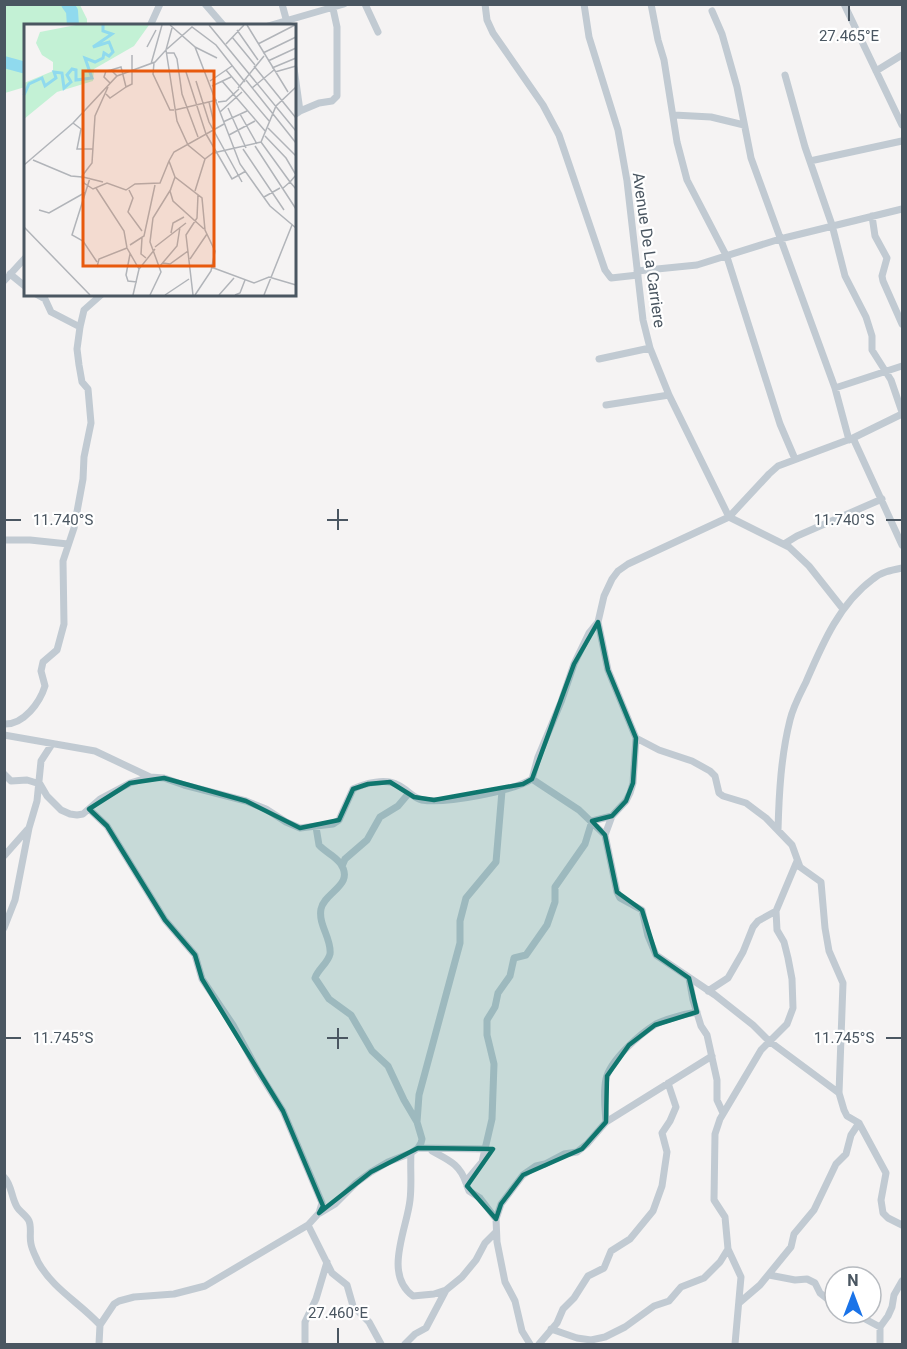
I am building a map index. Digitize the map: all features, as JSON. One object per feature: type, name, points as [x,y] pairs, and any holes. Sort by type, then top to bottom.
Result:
[{"type":"street","points":[[151,24],[160,4]]},
{"type":"street","points":[[205,4],[222,24]]},
{"type":"street","points":[[282,4],[288,23],[344,4]]},
{"type":"street","points":[[365,4],[378,32]]},
{"type":"street","points":[[484,4],[487,20],[493,33],[543,105],[559,135],[604,270],[611,278],[697,265],[727,257],[754,246],[903,209]]},
{"type":"street","name":"Avenue De La Carriere","points":[[584,4],[589,37],[618,130],[627,181],[643,320],[650,348],[669,395],[729,517]]},
{"type":"street","points":[[651,4],[664,60],[677,142],[687,180],[727,257],[780,424],[795,459]]},
{"type":"street","points":[[844,4],[903,125]]},
{"type":"street","points":[[296,98],[297,113],[318,103],[332,101],[337,96],[337,27],[333,6]]},
{"type":"street","points":[[712,11],[722,34],[737,87],[751,158],[835,388],[851,439],[903,545]]},
{"type":"street","points":[[876,71],[903,55]]},
{"type":"street","points":[[785,75],[810,161],[832,225],[845,276],[866,317],[872,336],[872,350],[891,380],[903,413],[851,439],[778,466],[729,517],[638,559],[618,571],[604,596],[598,622],[608,670],[636,738],[633,783],[630,793],[612,816],[605,835],[614,886],[620,898],[642,910],[648,936],[656,955],[708,991],[769,1041],[839,1093]]},
{"type":"street","points":[[894,109],[903,105]]},
{"type":"street","points":[[674,114],[711,117],[744,125]]},
{"type":"street","points":[[810,161],[903,141]]},
{"type":"street","points":[[872,216],[875,236],[887,258],[882,276],[903,324]]},
{"type":"street","points":[[4,281],[24,259]]},
{"type":"street","points":[[10,274],[24,285]]},
{"type":"street","points":[[40,296],[45,299],[51,312],[80,327]]},
{"type":"street","points":[[4,724],[14,723],[35,707],[45,686],[41,671],[43,662],[57,650],[64,624],[63,561],[74,528],[91,423],[88,389],[82,382],[77,349],[84,310],[100,296]]},
{"type":"street","points":[[599,359],[650,348]]},
{"type":"street","points":[[835,388],[903,366]]},
{"type":"street","points":[[606,405],[669,395]]},
{"type":"street","points":[[784,544],[796,536],[882,499]]},
{"type":"street","points":[[729,517],[784,544],[809,566],[843,609]]},
{"type":"street","points":[[4,540],[58,541],[68,544]]},
{"type":"street","points":[[778,830],[780,785],[790,720],[819,649],[843,609],[871,580],[880,574],[903,568]]},
{"type":"street","points":[[4,774],[11,781],[27,780],[39,784],[61,810],[70,814],[83,814],[100,799],[130,783],[150,777],[164,777],[184,785],[246,801],[300,828],[333,824],[339,820],[350,794],[360,785],[390,782],[422,800],[502,791],[532,779],[538,757],[574,664],[588,633],[598,622]]},
{"type":"street","points":[[4,735],[95,752],[150,777]]},
{"type":"street","points":[[636,738],[659,750],[692,761],[710,771],[715,776],[719,793],[746,803],[778,830],[792,844],[800,867],[821,882],[825,928],[830,951],[843,983],[839,1093],[844,1110],[848,1116],[859,1123],[886,1173],[881,1200],[883,1213],[903,1225]]},
{"type":"street","points":[[4,928],[15,900],[29,828],[38,801],[41,761],[52,744]]},
{"type":"street","points":[[532,779],[592,821],[605,835]]},
{"type":"street","points":[[417,1122],[422,1081],[460,943],[462,909],[466,898],[496,862],[502,791]]},
{"type":"street","points":[[342,866],[345,859],[367,840],[380,817],[398,806],[409,793]]},
{"type":"street","points":[[89,809],[107,826],[165,920],[195,955],[202,979],[233,1025],[258,1071],[284,1111],[322,1203],[319,1213]]},
{"type":"street","points":[[592,821],[612,816]]},
{"type":"street","points":[[467,1186],[467,1180],[482,1162],[492,1119],[495,1089],[494,1064],[487,1035],[489,1016],[495,1007],[498,993],[510,976],[514,958],[526,955],[547,925],[555,902],[555,887],[585,844],[592,821]]},
{"type":"street","points":[[99,1344],[100,1325],[114,1304],[134,1297],[174,1294],[206,1286],[308,1225],[319,1213],[335,1204],[371,1172],[418,1148],[422,1139],[417,1122],[388,1066],[372,1051],[351,1015],[329,999],[315,978],[330,952],[321,918],[321,909],[323,903],[340,887],[344,877],[342,866],[334,856],[319,845],[316,827]]},
{"type":"street","points":[[4,856],[29,828]]},
{"type":"street","points":[[735,1344],[741,1277],[728,1249],[725,1217],[714,1200],[715,1134],[723,1113],[769,1041],[787,1024],[793,1008],[792,979],[784,942],[777,930],[776,911],[798,861]]},
{"type":"street","points":[[708,991],[728,978],[758,921],[776,911]]},
{"type":"street","points":[[689,978],[693,1000],[707,1035],[717,1080],[717,1100],[723,1113]]},
{"type":"street","points":[[606,1122],[604,1090],[607,1076],[621,1054],[655,1025],[697,1012]]},
{"type":"street","points":[[531,1344],[522,1331],[515,1301],[505,1282],[496,1232],[496,1219],[506,1196],[523,1175],[536,1166],[546,1164],[564,1154],[577,1152],[606,1122],[712,1056]]},
{"type":"street","points":[[539,1344],[557,1323],[563,1309],[574,1298],[588,1276],[604,1268],[611,1251],[630,1239],[653,1211],[662,1185],[667,1152],[662,1133],[676,1107],[668,1083]]},
{"type":"street","points":[[739,1303],[769,1275],[791,1247],[795,1230],[814,1210],[836,1164],[846,1154],[850,1135],[859,1123]]},
{"type":"street","points":[[418,1148],[430,1150],[486,1149]]},
{"type":"street","points":[[430,1150],[458,1167],[469,1191],[480,1198],[496,1219]]},
{"type":"street","points":[[411,1153],[411,1198],[398,1256],[399,1269],[406,1291],[413,1296],[435,1294],[446,1290]]},
{"type":"street","points":[[4,1177],[9,1182],[16,1205],[30,1223],[31,1244],[39,1263],[56,1286],[87,1311],[100,1325]]},
{"type":"street","points":[[308,1225],[334,1276],[347,1285],[353,1306],[369,1322],[381,1344]]},
{"type":"street","points":[[405,1344],[415,1334],[426,1328],[446,1290],[476,1260],[479,1252],[496,1232]]},
{"type":"street","points":[[551,1329],[577,1338],[591,1340],[605,1337],[625,1327],[654,1306],[669,1301],[681,1287],[705,1278],[720,1262],[728,1249]]},
{"type":"street","points":[[305,1344],[305,1322],[316,1299],[327,1262]]},
{"type":"street","points":[[769,1275],[795,1280],[807,1279],[815,1283],[823,1295]]},
{"type":"street","points":[[880,1344],[880,1327],[888,1316],[894,1295],[903,1281]]},
{"type":"street","points":[[876,1325],[880,1327]]},
{"type":"highlighted area","points":[[598,622],[608,670],[636,738],[633,783],[626,801],[612,816],[592,821],[605,835],[617,892],[642,910],[656,955],[689,978],[697,1012],[655,1025],[629,1045],[607,1076],[606,1122],[582,1149],[523,1175],[501,1204],[496,1219],[467,1186],[493,1149],[418,1148],[371,1172],[319,1213],[323,1206],[283,1111],[202,979],[195,955],[165,920],[107,826],[89,809],[130,783],[164,778],[246,801],[300,828],[339,820],[353,789],[368,784],[390,782],[414,797],[434,800],[523,784],[532,779],[574,664]]},
{"type":"green space","points":[[5,4],[80,5],[87,24],[24,24],[24,87],[5,93]]},
{"type":"waterway","points":[[67,4],[72,11],[73,24]]},
{"type":"waterway","points":[[4,62],[24,67]]}]
